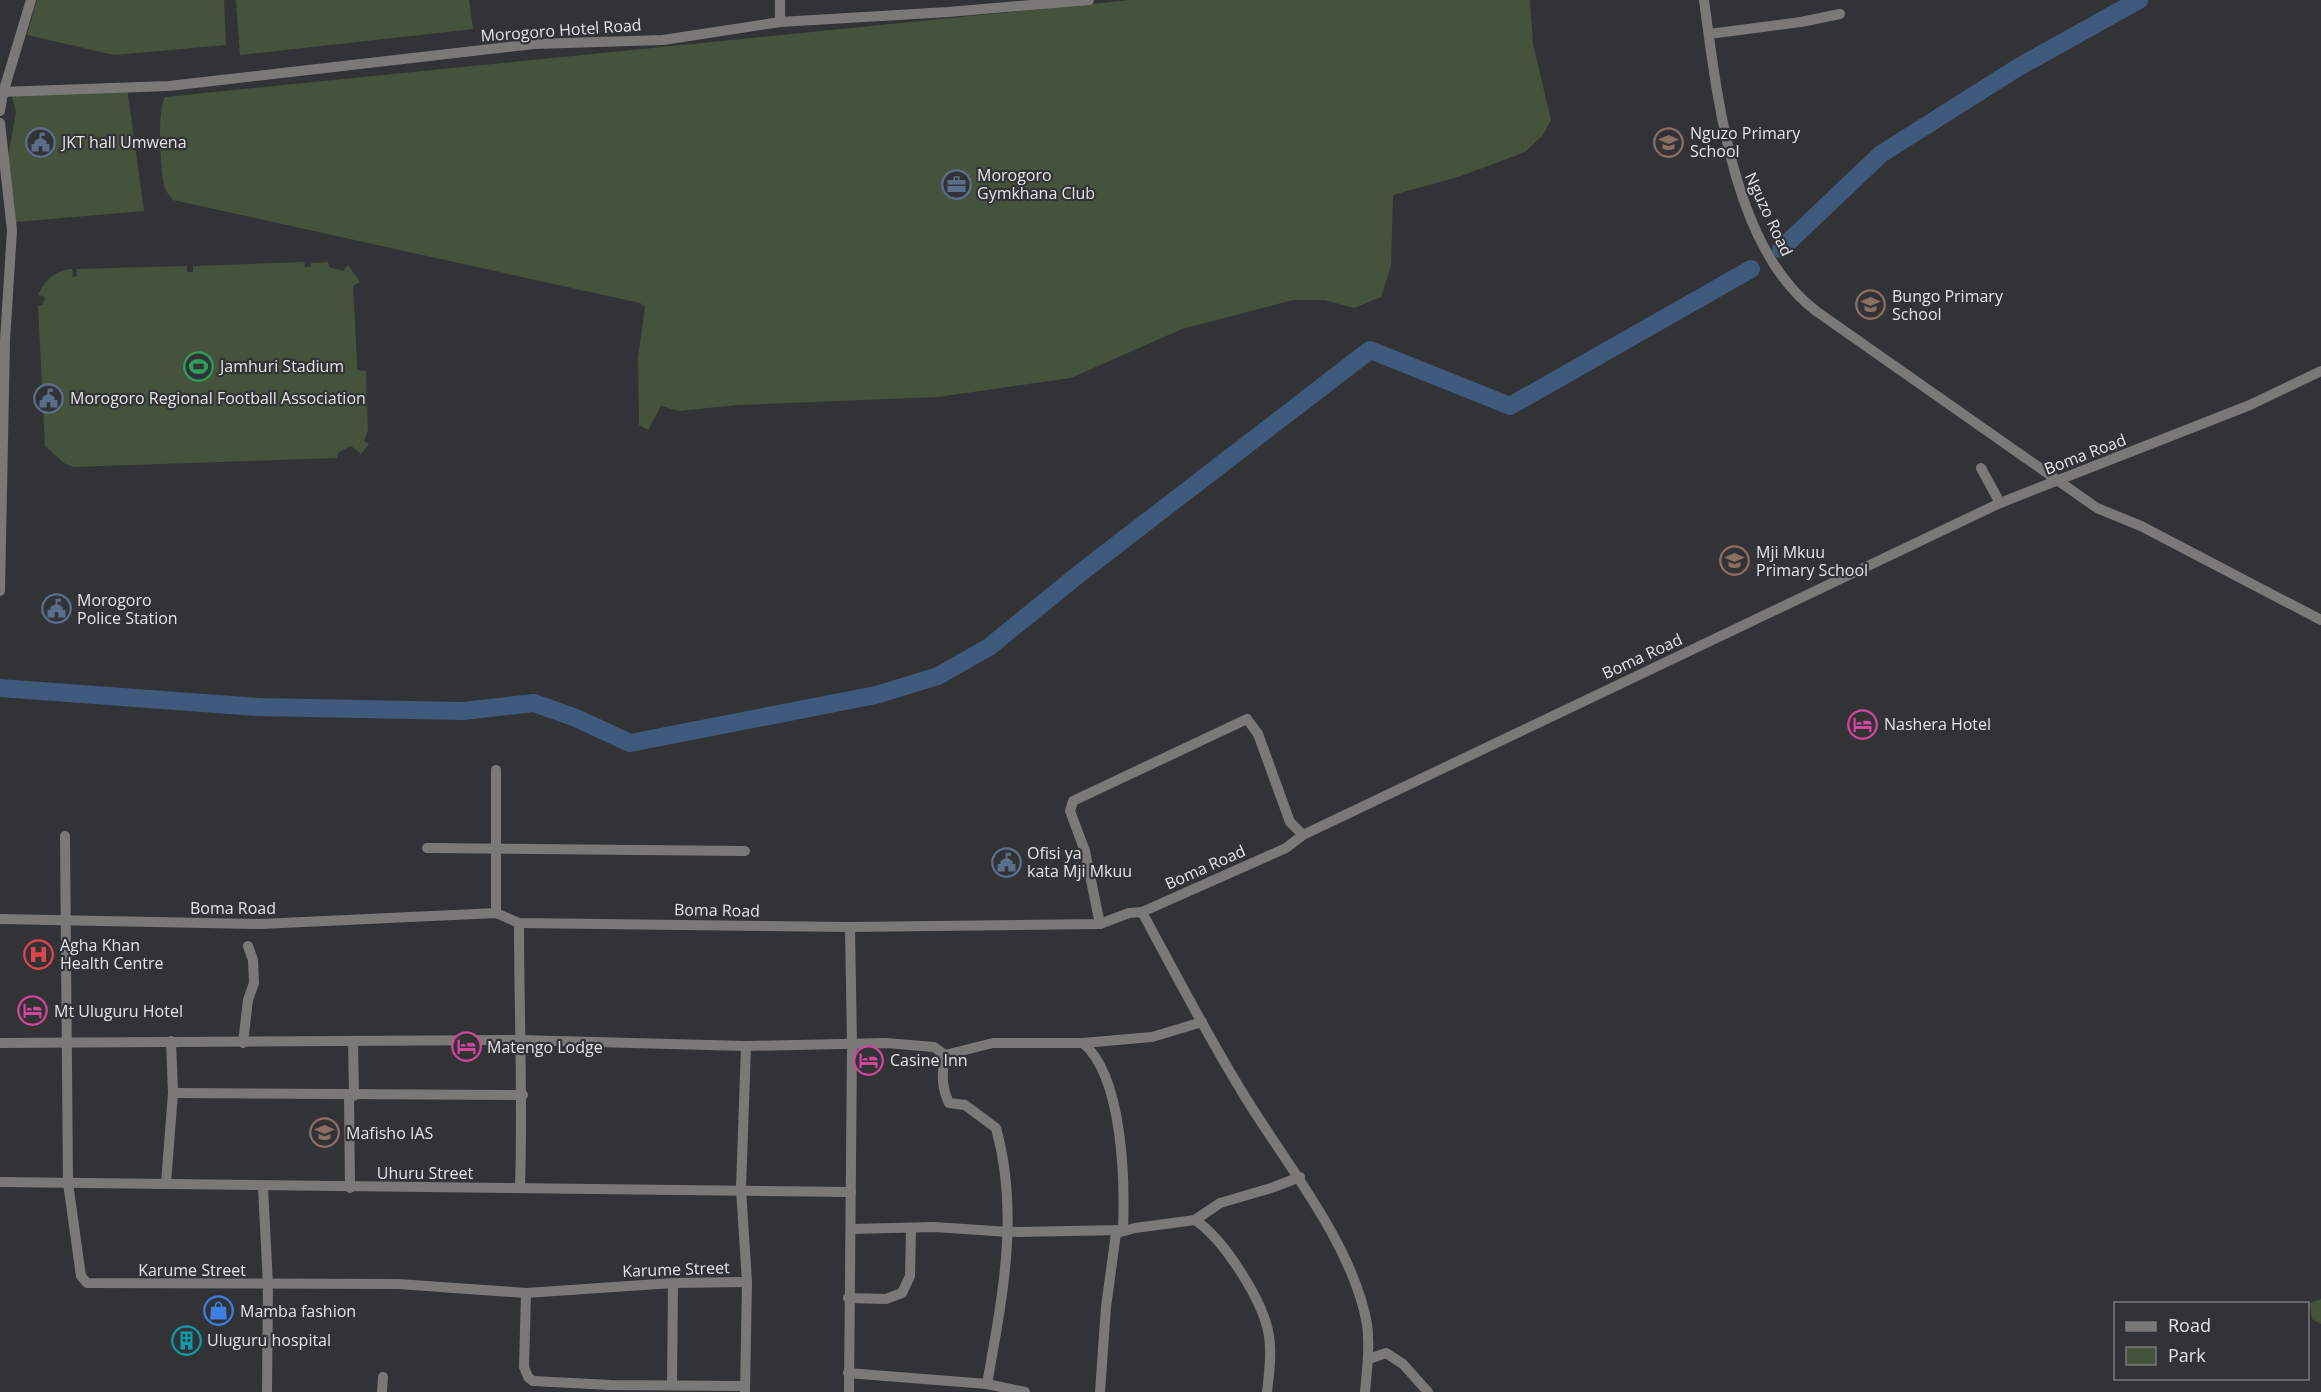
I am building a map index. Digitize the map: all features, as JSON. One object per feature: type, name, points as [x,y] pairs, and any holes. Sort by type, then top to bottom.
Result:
[{"type":"street","points":[[0,111],[1,92],[31,0]]},
{"type":"street","points":[[780,0],[780,22]]},
{"type":"street","name":"Morogoro Hotel Road","points":[[1,92],[169,86],[534,44],[663,40],[780,22],[948,12],[1089,0]]},
{"type":"street","name":"Nguzo Road","points":[[1704,0],[1734,172],[1765,248],[1806,303],[2097,508],[2141,526],[2321,620]]},
{"type":"street","points":[[1709,34],[1801,22],[1840,14]]},
{"type":"street","points":[[0,123],[11,220],[2,338],[0,591]]},
{"type":"street","name":"Boma Road","points":[[0,919],[261,924],[496,913],[519,922],[850,927],[1100,924],[1129,913],[1142,912],[1286,848],[1303,836],[2000,503],[2250,405],[2321,371]]},
{"type":"street","points":[[1981,468],[2000,503]]},
{"type":"street","points":[[1100,924],[1085,850],[1070,811],[1073,801],[1212,737],[1240,720],[1247,719],[1258,734],[1290,822],[1303,836]]},
{"type":"street","points":[[496,770],[496,913]]},
{"type":"street","name":"Karume Street","points":[[65,836],[68,922],[68,1183],[81,1276],[87,1283],[399,1284],[526,1293],[673,1282],[747,1282]]},
{"type":"street","points":[[428,848],[745,851]]},
{"type":"street","points":[[1142,912],[1248,1102],[1299,1177],[1359,1296],[1367,1327],[1369,1359],[1365,1392]]},
{"type":"street","points":[[519,922],[519,1040],[523,1095],[520,1187]]},
{"type":"street","points":[[849,1392],[848,1298],[851,1229],[852,1045],[850,927]]},
{"type":"street","points":[[243,1043],[248,1000],[254,983],[253,960],[248,946]]},
{"type":"street","points":[[945,1055],[993,1043],[1083,1043],[1152,1037],[1202,1023]]},
{"type":"street","points":[[0,1043],[519,1040],[746,1046],[886,1043],[934,1047],[945,1055]]},
{"type":"street","points":[[1102,1066],[1104,1053],[1114,1040]]},
{"type":"street","points":[[166,1183],[173,1094],[171,1041]]},
{"type":"street","points":[[353,1041],[354,1096]]},
{"type":"street","points":[[1083,1043],[1094,1051],[1102,1066],[1112,1095],[1119,1144],[1120,1232],[1106,1307],[1100,1392]]},
{"type":"street","points":[[526,1293],[524,1367],[528,1377],[533,1381],[745,1389],[747,1282],[741,1189],[746,1046]]},
{"type":"street","points":[[945,1055],[941,1082],[949,1103],[964,1105],[996,1128],[1007,1187],[1009,1232],[1004,1287],[987,1384]]},
{"type":"street","points":[[173,1094],[523,1095]]},
{"type":"street","points":[[350,1188],[349,1096],[354,1096]]},
{"type":"street","points":[[851,1229],[934,1227],[1009,1232],[1120,1232],[1195,1220],[1220,1203],[1299,1177]]},
{"type":"street","name":"Uhuru Street","points":[[0,1182],[166,1183],[263,1187],[520,1187],[851,1192]]},
{"type":"street","points":[[263,1187],[268,1285],[267,1392]]},
{"type":"street","points":[[1195,1220],[1210,1230],[1224,1245],[1264,1316],[1271,1350],[1267,1392]]},
{"type":"street","points":[[848,1298],[886,1299],[902,1293],[910,1276],[911,1229]]},
{"type":"street","points":[[672,1385],[673,1282]]},
{"type":"street","points":[[1369,1359],[1386,1353],[1394,1357],[1428,1392]]},
{"type":"street","points":[[849,1373],[987,1384],[1025,1392]]},
{"type":"street","points":[[382,1392],[383,1377]]},
{"type":"green space","points":[[37,0],[224,0],[226,45],[114,55],[27,35]]},
{"type":"green space","points":[[236,0],[469,0],[473,29],[240,55]]},
{"type":"green space","points":[[1131,0],[1530,0],[1533,44],[1551,120],[1543,135],[1525,152],[1461,176],[1393,195],[1391,266],[1381,297],[1354,308],[1324,300],[1293,300],[1182,329],[1071,378],[938,397],[737,405],[679,411],[661,406],[648,430],[639,425],[638,357],[645,307],[640,303],[173,200],[166,191],[163,181],[160,127],[162,103],[165,97]]},
{"type":"green space","points":[[127,88],[144,211],[16,222],[3,184],[16,112],[12,96]]},
{"type":"green space","name":"Jamhuri Stadium","points":[[304,262],[305,267],[311,267],[311,263],[328,262],[329,267],[343,271],[348,265],[360,282],[353,286],[357,370],[366,371],[368,430],[364,441],[369,444],[361,454],[351,446],[339,452],[337,458],[73,467],[64,463],[45,446],[38,306],[43,305],[45,297],[38,295],[51,277],[60,271],[72,269],[73,277],[77,276],[77,269],[187,266],[187,272],[193,272],[193,266]]},
{"type":"green space","points":[[2321,1299],[2321,1324],[2312,1319],[2310,1303]]},
{"type":"waterway","points":[[1781,249],[1881,154],[2017,68],[2139,0]]},
{"type":"waterway","points":[[0,688],[258,707],[463,711],[534,703],[576,718],[630,743],[876,695],[938,676],[989,647],[1084,570],[1370,350],[1510,406],[1751,269]]},
{"type":"place","name":"JKT hall Umwena","points":[[41,142]]},
{"type":"place","name":"Nguzo Primary School","points":[[1669,142]]},
{"type":"place","name":"Morogoro Gymkhana Club","points":[[956,184]]},
{"type":"place","name":"Bungo Primary School","points":[[1871,305]]},
{"type":"place","name":"Jamhuri Stadium","points":[[199,366]]},
{"type":"place","name":"Morogoro Regional Football Association","points":[[49,398]]},
{"type":"place","name":"Mji Mkuu Primary School","points":[[1735,561]]},
{"type":"place","name":"Morogoro Police Station","points":[[56,609]]},
{"type":"place","name":"Nashera Hotel","points":[[1863,724]]},
{"type":"place","name":"Ofisi ya kata Mji Mkuu","points":[[1006,862]]},
{"type":"place","name":"Agha Khan Health Centre","points":[[39,954]]},
{"type":"place","name":"Mt Uluguru Hotel","points":[[33,1011]]},
{"type":"place","name":"Matengo Lodge","points":[[466,1047]]},
{"type":"place","name":"Casine Inn","points":[[869,1060]]},
{"type":"place","name":"Mafisho IAS","points":[[325,1133]]},
{"type":"place","name":"Mamba fashion","points":[[219,1311]]},
{"type":"place","name":"Uluguru hospital","points":[[186,1340]]}]
